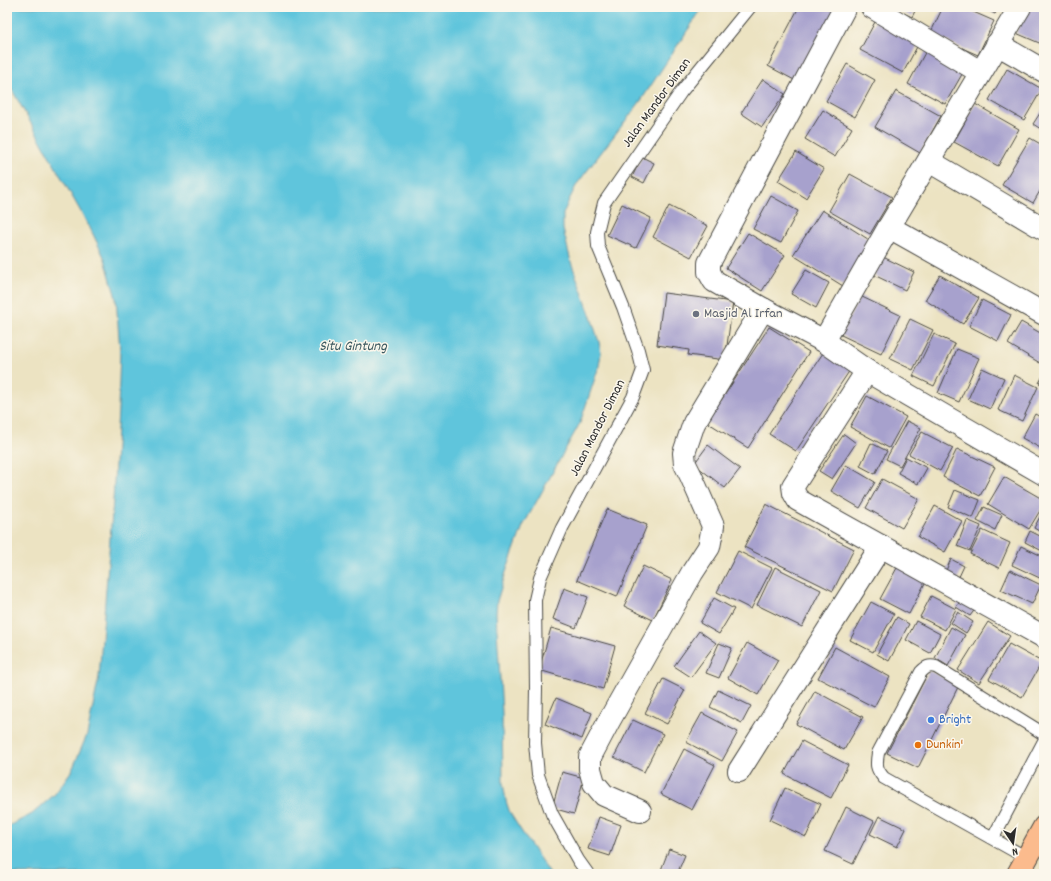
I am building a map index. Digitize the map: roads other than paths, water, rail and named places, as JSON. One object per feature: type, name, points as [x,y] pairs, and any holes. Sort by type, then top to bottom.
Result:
[{"type":"highway","points":[[1023,866],[1044,827]]},
{"type":"street","points":[[845,7],[709,262],[709,272],[714,281],[824,341],[867,371],[1044,474]]},
{"type":"street","points":[[872,7],[980,72]]},
{"type":"street","points":[[824,341],[889,227],[1020,7]]},
{"type":"street","points":[[997,44],[1044,71]]},
{"type":"street","points":[[929,160],[1044,229]]},
{"type":"street","points":[[889,227],[1044,314]]},
{"type":"street","points":[[640,811],[604,795],[594,782],[590,769],[590,757],[677,600],[709,547],[713,526],[685,464],[684,453],[694,423],[763,309]]},
{"type":"street","points":[[867,371],[794,486],[794,493],[798,500],[1044,637]]},
{"type":"street","points":[[739,771],[881,546]]},
{"type":"lane","name":"Jalan Mandor Diman","points":[[588,874],[578,860],[552,814],[538,776],[535,743],[535,600],[540,578],[562,528],[633,397],[643,370],[638,350],[623,307],[598,246],[596,232],[604,203],[681,92],[750,7]]},
{"type":"lane","points":[[1023,866],[993,838],[884,778],[878,772],[878,753],[921,672],[926,667],[931,666],[936,667],[1044,734]]},
{"type":"lane","points":[[993,838],[1044,741]]},
{"type":"water","name":"Situ Gintung","points":[[7,7],[703,7],[640,102],[577,184],[563,214],[563,229],[571,262],[599,342],[601,353],[599,366],[580,423],[523,526],[497,601],[496,613],[502,712],[503,783],[506,801],[510,813],[550,874],[7,874],[7,827],[32,814],[55,794],[72,770],[87,735],[99,677],[113,501],[120,351],[116,298],[105,259],[90,228],[7,81]]},
{"type":"place","name":"Masjid Al Irfan","points":[[696,314]]},
{"type":"place","name":"Bright","points":[[931,720]]},
{"type":"place","name":"Dunkin'","points":[[918,745]]}]
